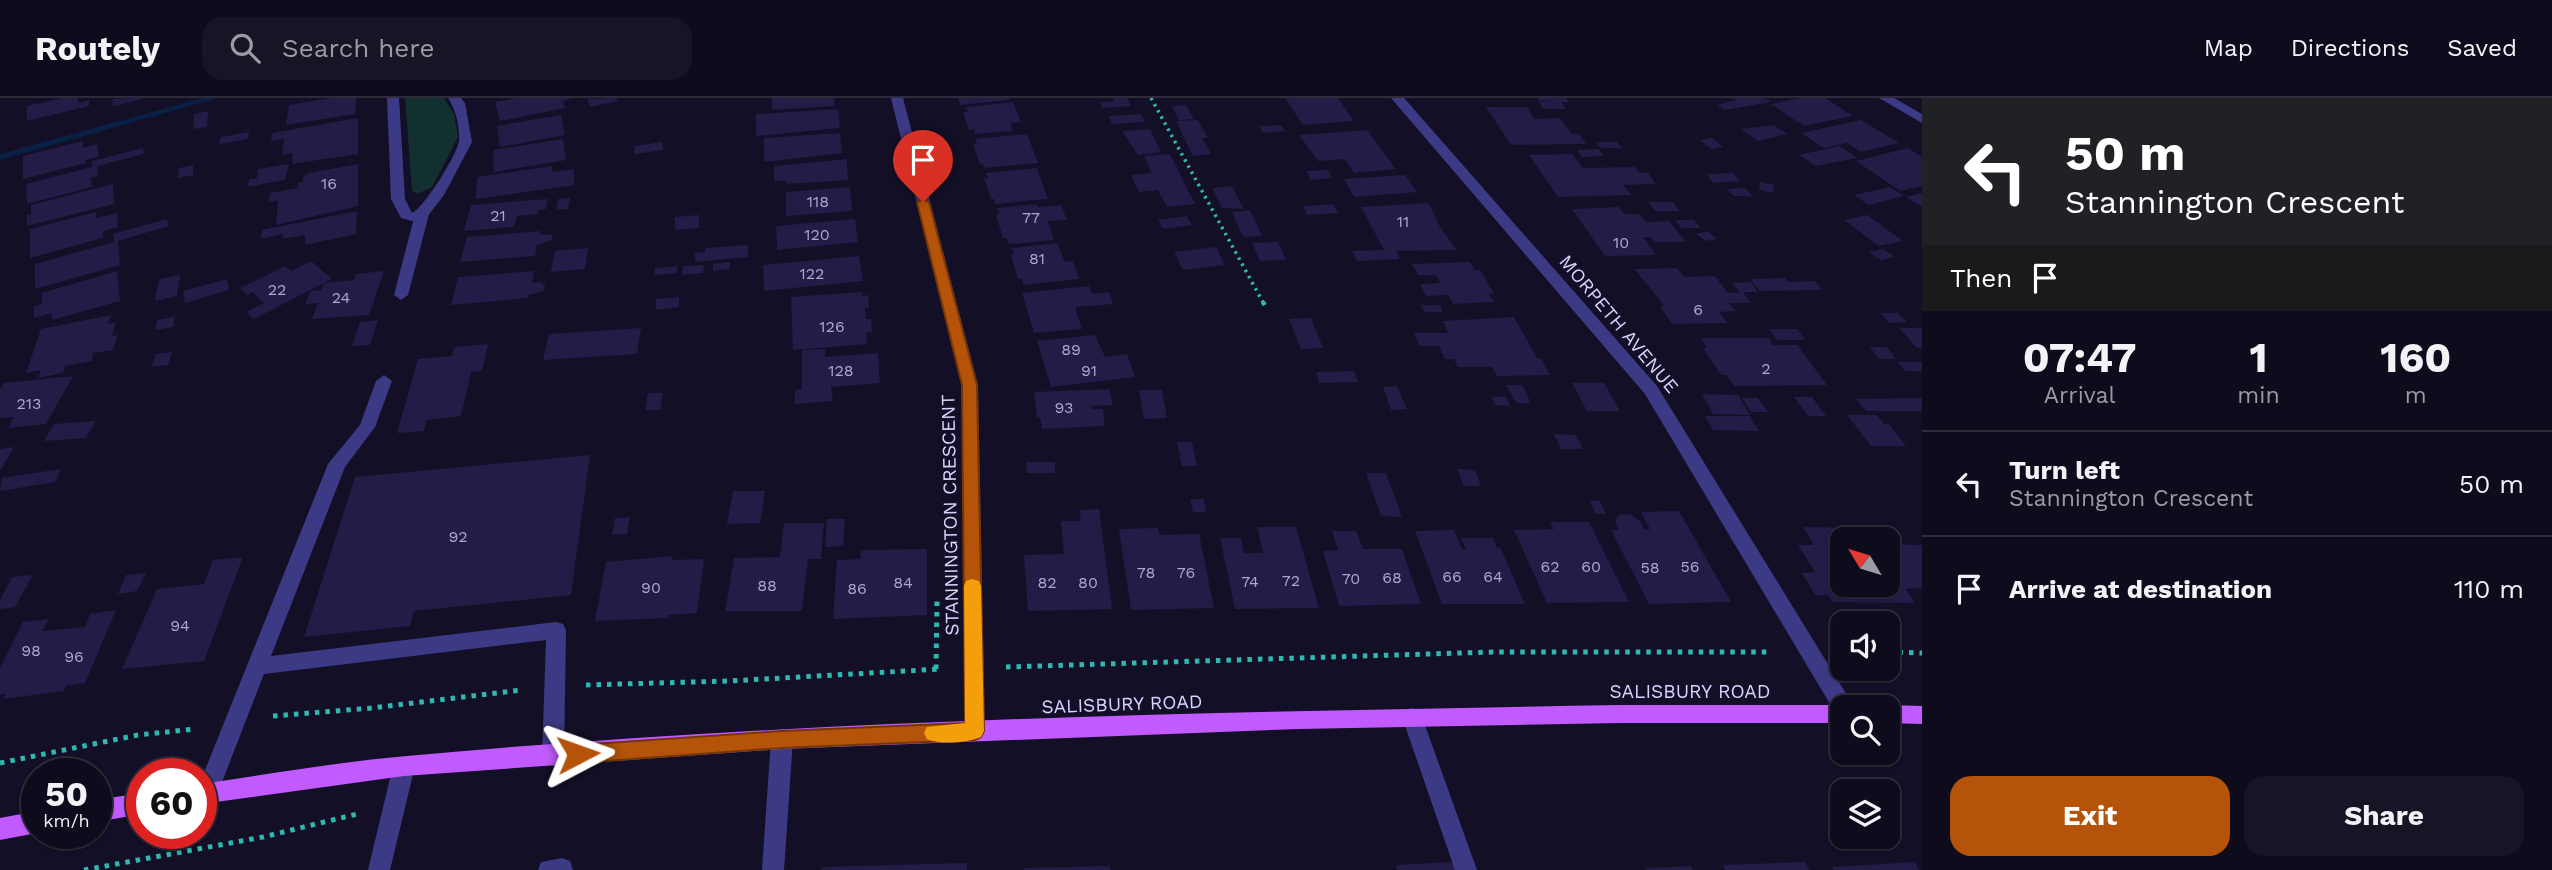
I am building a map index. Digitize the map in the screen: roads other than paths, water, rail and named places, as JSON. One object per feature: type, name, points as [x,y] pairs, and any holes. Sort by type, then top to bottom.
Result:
[{"type":"main road","name":"SALISBURY ROAD","points":[[217,791],[404,766],[782,739],[1620,713],[1830,714]]},
{"type":"main road","points":[[1900,715],[1922,715]]},
{"type":"main road","points":[[0,829],[21,825]]},
{"type":"street","points":[[393,98],[398,199],[406,215],[412,217],[422,214]]},
{"type":"street","points":[[401,295],[422,214],[437,195],[466,142],[459,103],[454,98]]},
{"type":"street","name":"STANNINGTON CRESCENT","points":[[897,98],[970,385],[975,731]]},
{"type":"street","name":"MORPETH AVENUE","points":[[1397,98],[1651,390],[1836,695]]},
{"type":"street","points":[[1885,98],[1922,120]]},
{"type":"street","points":[[217,763],[337,464],[367,428],[384,381]]},
{"type":"street","points":[[258,666],[556,630],[552,756]]},
{"type":"street","points":[[1412,718],[1466,870]]},
{"type":"street","points":[[773,870],[782,739]]},
{"type":"street","points":[[379,870],[404,766]]},
{"type":"waterway","points":[[0,157],[213,98]]}]
